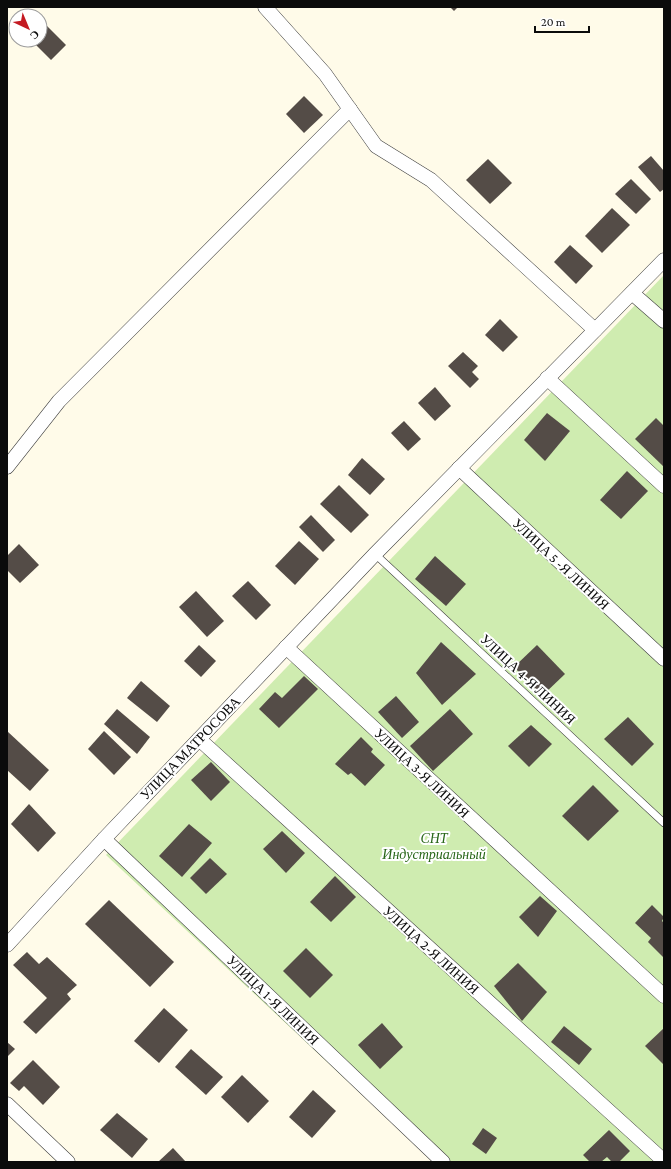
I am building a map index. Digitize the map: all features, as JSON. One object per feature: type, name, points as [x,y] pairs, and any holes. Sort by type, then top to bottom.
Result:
[{"type":"street","points":[[265,7],[325,74],[376,146],[431,180],[595,330]]},
{"type":"street","points":[[7,467],[59,401],[350,109]]},
{"type":"street","name":"УЛИЦА МАТРОСОВА","points":[[7,945],[104,839],[375,554],[664,260]]},
{"type":"street","points":[[632,293],[664,321]]},
{"type":"street","points":[[547,378],[664,486]]},
{"type":"street","name":"УЛИЦА 5 -Я ЛИНИЯ","points":[[459,468],[664,659]]},
{"type":"street","name":"УЛИЦА 3-Я ЛИНИЯ","points":[[286,647],[664,996]]},
{"type":"street","name":"УЛИЦА 2-Я ЛИНИЯ","points":[[199,739],[664,1161]]},
{"type":"street","name":"УЛИЦА 1-Я ЛИНИЯ","points":[[104,839],[443,1162]]},
{"type":"street","points":[[7,1104],[68,1162]]},
{"type":"lane","name":"УЛИЦА 4-Я ЛИНИЯ","points":[[375,554],[664,823]]},
{"type":"green space","name":"СНТ Индустриальный","points":[[664,275],[664,1162],[434,1162],[106,855]]},
{"type":"building","points":[[450,7],[458,7],[454,11]]},
{"type":"building","points":[[48,27],[66,45],[51,60],[39,48],[48,48]]},
{"type":"building","points":[[304,96],[323,115],[304,133],[286,114]]},
{"type":"building","points":[[651,156],[664,171],[664,189],[660,192],[638,167]]},
{"type":"building","points":[[488,159],[512,183],[490,204],[466,180]]},
{"type":"building","points":[[631,179],[651,199],[636,214],[615,194]]},
{"type":"building","points":[[612,208],[630,225],[602,253],[585,236]]},
{"type":"building","points":[[570,245],[593,266],[576,284],[554,262]]},
{"type":"building","points":[[500,319],[518,337],[503,352],[485,335]]},
{"type":"building","points":[[463,352],[478,366],[472,372],[479,379],[470,388],[448,366]]},
{"type":"building","points":[[435,387],[451,406],[435,421],[418,403]]},
{"type":"building","points":[[547,413],[570,431],[545,461],[524,440]]},
{"type":"building","points":[[656,418],[664,426],[664,467],[635,439]]},
{"type":"building","points":[[404,421],[421,439],[408,451],[391,433]]},
{"type":"building","points":[[362,458],[385,479],[370,495],[348,475]]},
{"type":"building","points":[[627,471],[648,491],[621,519],[600,500]]},
{"type":"building","points":[[339,485],[369,515],[351,533],[320,504]]},
{"type":"building","points":[[311,515],[335,540],[323,552],[299,527]]},
{"type":"building","points":[[299,541],[319,559],[295,585],[275,566]]},
{"type":"building","points":[[19,544],[39,565],[20,583],[7,570],[7,556]]},
{"type":"building","points":[[435,556],[466,584],[446,606],[415,579]]},
{"type":"building","points":[[248,581],[271,605],[256,620],[232,596]]},
{"type":"building","points":[[196,591],[224,621],[207,637],[179,607]]},
{"type":"building","points":[[441,642],[476,674],[442,705],[416,673]]},
{"type":"building","points":[[199,645],[216,661],[201,677],[184,661]]},
{"type":"building","points":[[537,645],[565,674],[542,696],[514,667]]},
{"type":"building","points":[[304,676],[318,689],[279,728],[259,709],[275,692],[282,698]]},
{"type":"building","points":[[141,681],[170,706],[157,722],[127,698]]},
{"type":"building","points":[[396,696],[419,722],[402,738],[378,712]]},
{"type":"building","points":[[117,709],[150,737],[137,754],[104,724]]},
{"type":"building","points":[[450,709],[473,734],[433,771],[410,746]]},
{"type":"building","points":[[628,717],[654,744],[632,766],[604,739]]},
{"type":"building","points":[[531,725],[552,744],[529,767],[508,746]]},
{"type":"building","points":[[7,731],[49,770],[30,791],[7,770]]},
{"type":"building","points":[[104,731],[131,757],[114,775],[88,749]]},
{"type":"building","points":[[361,737],[373,749],[371,752],[385,765],[365,786],[351,773],[348,775],[335,764]]},
{"type":"building","points":[[211,762],[230,782],[211,801],[191,780]]},
{"type":"building","points":[[593,785],[619,811],[588,841],[562,816]]},
{"type":"building","points":[[29,804],[56,833],[38,852],[11,824]]},
{"type":"building","points":[[189,824],[212,843],[182,877],[159,856]]},
{"type":"building","points":[[282,831],[305,853],[286,873],[263,849]]},
{"type":"building","points":[[210,858],[227,874],[206,894],[190,878]]},
{"type":"building","points":[[335,876],[356,897],[331,922],[310,902]]},
{"type":"building","points":[[540,896],[557,911],[538,937],[519,917]]},
{"type":"building","points":[[109,900],[174,962],[150,987],[85,924]]},
{"type":"building","points":[[652,905],[664,917],[662,921],[664,923],[664,958],[648,942],[651,938],[635,923]]},
{"type":"building","points":[[306,948],[333,975],[310,998],[283,971]]},
{"type":"building","points":[[27,952],[39,964],[47,957],[77,985],[67,994],[71,999],[36,1034],[23,1022],[47,998],[13,965]]},
{"type":"building","points":[[518,963],[547,992],[522,1021],[494,986]]},
{"type":"building","points":[[164,1008],[188,1030],[159,1063],[134,1041]]},
{"type":"building","points":[[382,1023],[403,1047],[380,1069],[358,1045]]},
{"type":"building","points":[[564,1026],[592,1049],[579,1065],[551,1042]]},
{"type":"building","points":[[664,1028],[664,1065],[645,1046]]},
{"type":"building","points":[[7,1042],[15,1049],[7,1057]]},
{"type":"building","points":[[191,1049],[223,1077],[206,1095],[175,1067]]},
{"type":"building","points":[[33,1060],[60,1087],[43,1105],[24,1086],[19,1091],[10,1083]]},
{"type":"building","points":[[242,1075],[269,1101],[248,1123],[221,1097]]},
{"type":"building","points":[[313,1090],[336,1111],[312,1138],[289,1117]]},
{"type":"building","points":[[117,1113],[148,1139],[132,1158],[100,1130]]},
{"type":"building","points":[[483,1128],[497,1138],[486,1154],[472,1144]]},
{"type":"building","points":[[609,1130],[630,1151],[619,1162],[612,1162],[607,1157],[601,1162],[590,1162],[583,1155]]},
{"type":"building","points":[[173,1148],[186,1162],[158,1162]]}]
